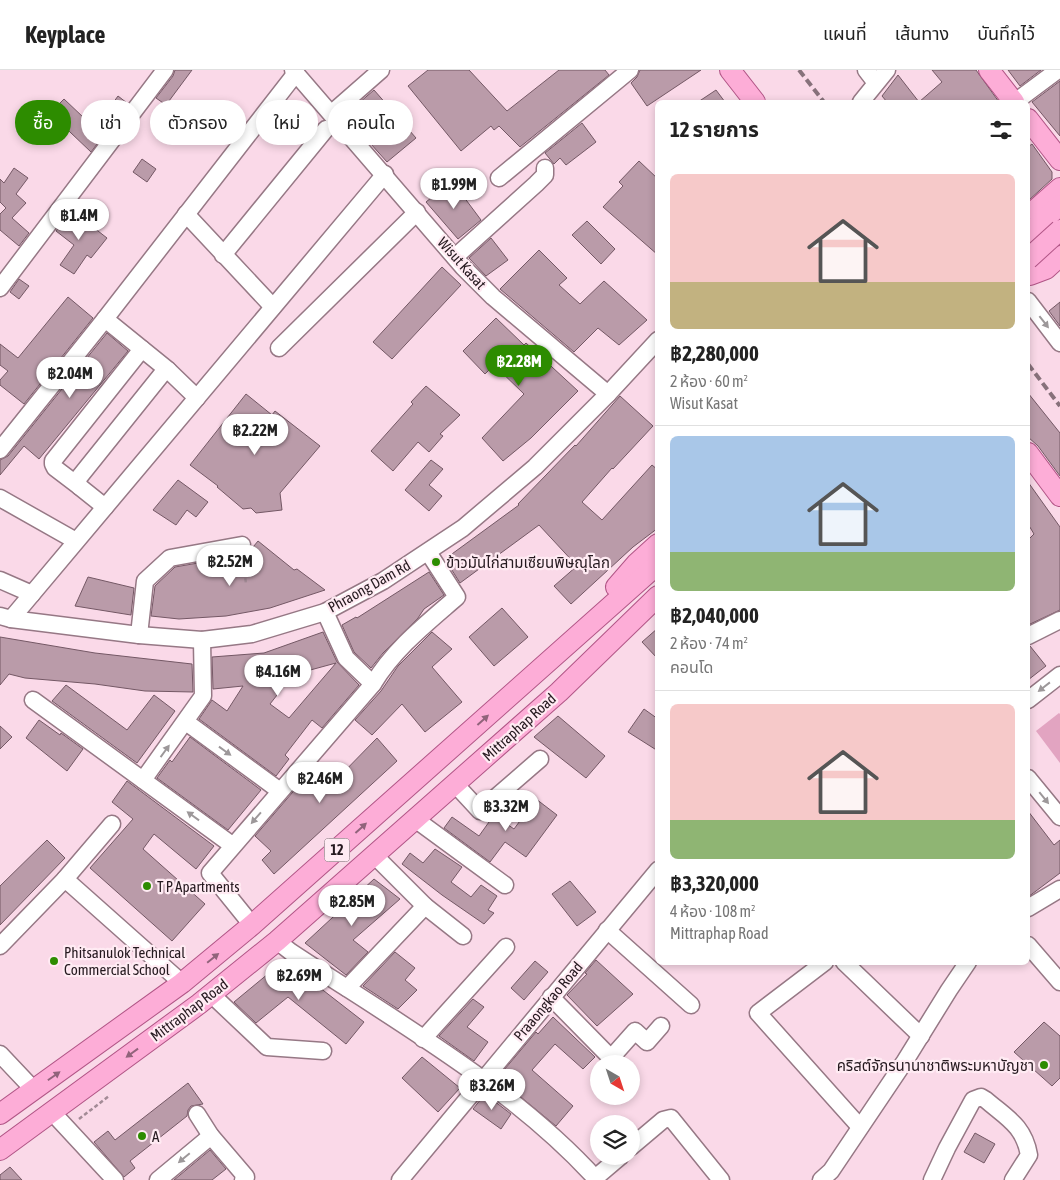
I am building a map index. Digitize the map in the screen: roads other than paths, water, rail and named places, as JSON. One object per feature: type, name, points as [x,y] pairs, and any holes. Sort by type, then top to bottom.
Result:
[{"type":"main road","points":[[730,70],[753,100]]},
{"type":"main road","points":[[989,70],[1012,100]]},
{"type":"main road","points":[[1030,122],[1060,160]]},
{"type":"main road","points":[[1030,214],[1060,188]]},
{"type":"main road","points":[[1030,232],[1060,205]]},
{"type":"main road","points":[[1030,257],[1060,230]]},
{"type":"main road","points":[[1030,252],[1046,260],[1060,256]]},
{"type":"main road","points":[[1030,275],[1046,269],[1060,256]]},
{"type":"main road","points":[[1030,456],[1060,496]]},
{"type":"main road","points":[[566,646],[636,564],[655,547]]},
{"type":"main road","name":"Mittraphap Road","points":[[0,1114],[182,983],[252,926],[655,567]]},
{"type":"main road","name":"Mittraphap Road","points":[[0,1150],[211,994],[277,941],[560,692],[655,599]]},
{"type":"main road","points":[[560,692],[655,615]]},
{"type":"street","points":[[0,288],[165,70]]},
{"type":"street","points":[[350,100],[381,70]]},
{"type":"street","points":[[499,178],[630,70]]},
{"type":"street","points":[[866,70],[869,96]]},
{"type":"street","points":[[869,96],[887,70]]},
{"type":"street","points":[[1017,100],[1058,70]]},
{"type":"street","points":[[0,450],[105,319],[295,71]]},
{"type":"street","name":"Wisut Kasat","points":[[295,71],[328,120]]},
{"type":"street","points":[[223,255],[328,122]]},
{"type":"street","name":"Wisut Kasat","points":[[354,145],[385,174],[455,257],[493,297],[608,394]]},
{"type":"street","points":[[455,257],[536,184],[545,175],[546,168]]},
{"type":"street","points":[[5,618],[32,594],[385,174]]},
{"type":"street","points":[[279,348],[417,212]]},
{"type":"street","points":[[186,214],[273,307]]},
{"type":"street","points":[[1030,304],[1060,343]]},
{"type":"street","points":[[105,319],[168,370],[197,398]]},
{"type":"street","name":"Phraong Dam Rd","points":[[5,618],[139,635],[202,640],[252,634],[324,612],[383,581],[463,528],[534,467],[608,394],[655,343]]},
{"type":"street","points":[[105,507],[56,468],[53,461],[142,349]]},
{"type":"street","points":[[80,487],[77,480],[79,476],[162,374],[168,370]]},
{"type":"street","points":[[0,498],[76,541]]},
{"type":"street","points":[[139,635],[144,581],[170,558],[242,545]]},
{"type":"street","points":[[252,926],[210,873],[232,845],[373,684],[384,665],[404,643],[457,598],[428,552]]},
{"type":"street","points":[[0,580],[32,594]]},
{"type":"street","points":[[324,612],[346,658],[373,684]]},
{"type":"street","points":[[1030,635],[1060,620]]},
{"type":"street","points":[[143,780],[203,696],[202,640]]},
{"type":"street","points":[[1030,698],[1060,675]]},
{"type":"street","points":[[33,700],[232,845]]},
{"type":"street","points":[[186,722],[280,791]]},
{"type":"street","points":[[455,784],[480,811],[540,758]]},
{"type":"street","points":[[1030,780],[1060,817]]},
{"type":"street","points":[[415,819],[505,884]]},
{"type":"street","points":[[0,946],[65,879],[112,824]]},
{"type":"street","points":[[374,856],[425,906],[463,936]]},
{"type":"street","name":"Praaongkao Road","points":[[400,1180],[482,1079],[655,873]]},
{"type":"street","points":[[65,879],[182,983]]},
{"type":"street","points":[[1030,907],[1060,889]]},
{"type":"street","points":[[347,988],[425,906]]},
{"type":"street","points":[[606,930],[691,1005]]},
{"type":"street","points":[[277,941],[482,1079],[548,1130],[596,1179],[611,1165]]},
{"type":"street","points":[[424,1039],[506,947]]},
{"type":"street","points":[[1030,947],[1060,982]]},
{"type":"street","points":[[821,965],[758,1013],[860,1127]]},
{"type":"street","points":[[847,965],[921,1036]]},
{"type":"street","points":[[821,1180],[831,1171],[966,965]]},
{"type":"street","points":[[211,994],[267,1047],[323,1051]]},
{"type":"street","points":[[551,997],[610,1058],[635,1031],[647,1042],[661,1026]]},
{"type":"street","points":[[0,1054],[34,1090]]},
{"type":"street","points":[[932,1180],[973,1100],[981,1097],[1020,1128],[1026,1141],[1029,1155],[1013,1180]]},
{"type":"street","points":[[52,1112],[115,1180]]},
{"type":"street","points":[[197,1114],[211,1136],[246,1177],[243,1180]]},
{"type":"street","points":[[640,1139],[663,1120],[671,1118],[721,1180]]},
{"type":"street","points":[[158,1180],[211,1136]]},
{"type":"railway","points":[[799,70],[822,100]]},
{"type":"railway","points":[[1030,367],[1060,406]]},
{"type":"place","name":"ข้าวมันไก่สามเซียนพิษณุโลก","points":[[436,562]]},
{"type":"place","name":"T P Apartments","points":[[147,886]]},
{"type":"place","name":"Phitsanulok Technical Commercial School","points":[[54,961]]},
{"type":"place","name":"คริสต์จักรนานาชาติพระมหาบัญชา","points":[[1044,1065]]},
{"type":"place","name":"A","points":[[142,1136]]}]
